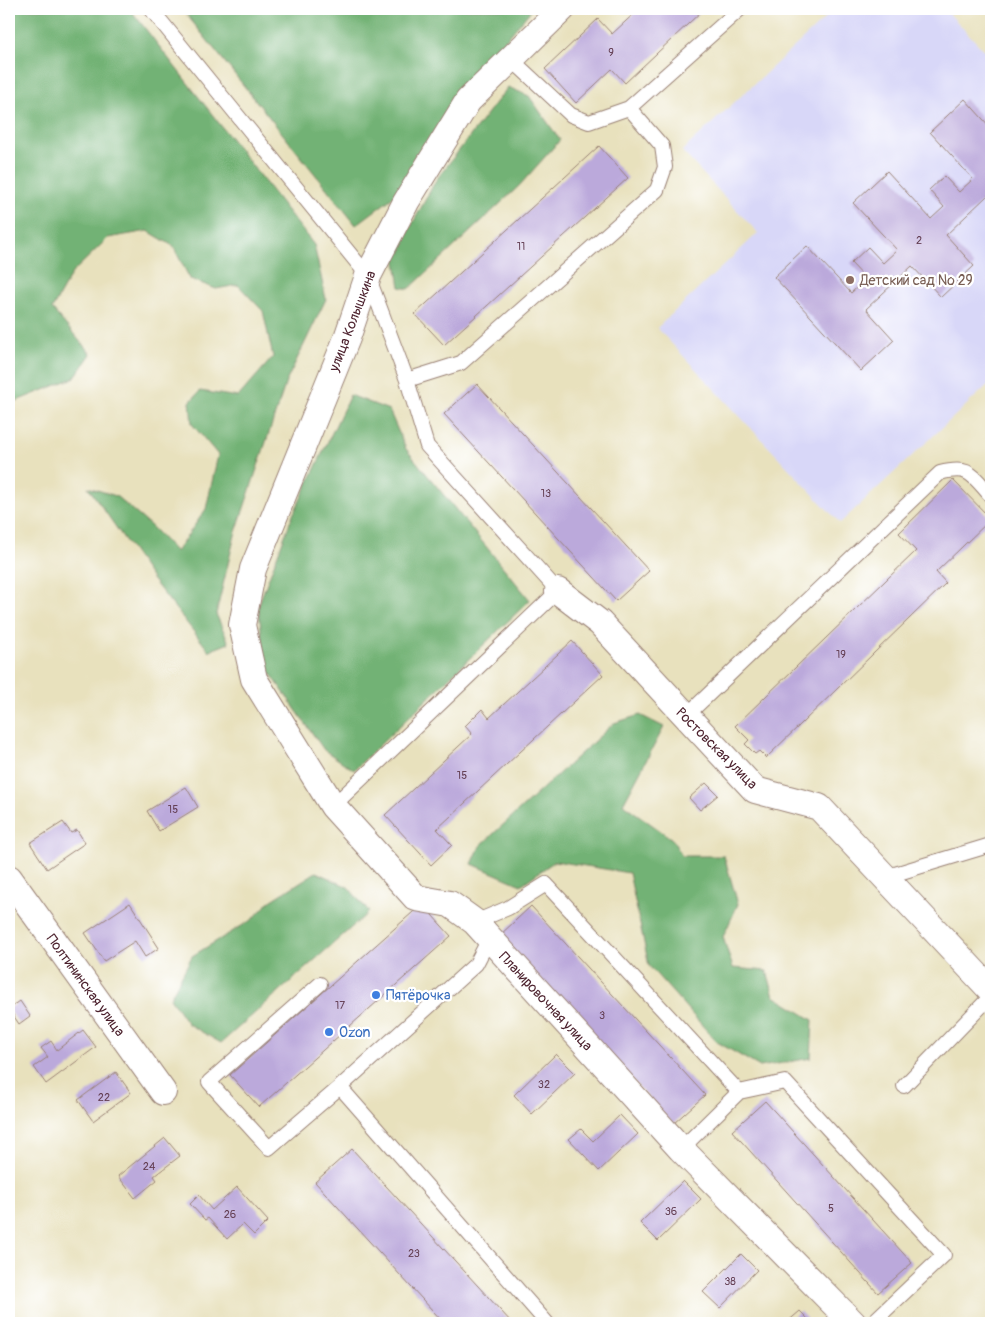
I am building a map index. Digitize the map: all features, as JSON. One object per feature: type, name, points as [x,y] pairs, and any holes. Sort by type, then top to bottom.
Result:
[{"type":"street","name":"улица Колышкина","points":[[254,679],[242,625],[253,569],[347,338],[368,276],[406,202],[468,101],[562,9]]},
{"type":"street","name":"Ростовская улица","points":[[558,591],[600,623],[685,717],[755,790],[819,807],[991,990]]},
{"type":"street","name":"Планировочная улица","points":[[254,679],[334,806],[416,898],[450,904],[482,931],[681,1148],[853,1323]]},
{"type":"street","name":"Полтининская улица","points":[[9,878],[163,1092]]},
{"type":"lane","points":[[151,9],[368,276],[407,380],[427,446],[558,591],[334,806]]},
{"type":"lane","points":[[511,59],[571,115],[589,122],[629,108],[740,9]]},
{"type":"lane","points":[[407,380],[461,363],[657,190],[665,167],[662,146],[629,108]]},
{"type":"lane","points":[[685,717],[940,473],[957,468],[970,473],[991,496]]},
{"type":"lane","points":[[885,877],[991,845]]},
{"type":"lane","points":[[320,984],[209,1082],[269,1148],[340,1087],[476,964],[482,931],[508,908],[546,884],[739,1092]]},
{"type":"lane","points":[[904,1086],[991,996]]},
{"type":"lane","points":[[681,1148],[739,1092],[785,1082],[944,1255],[872,1323]]},
{"type":"lane","points":[[340,1087],[547,1323]]},
{"type":"shaded area","name":"Детский сад № 29","points":[[835,9],[945,9],[991,58],[991,382],[840,523],[657,328],[758,233],[682,151]]},
{"type":"green space","points":[[9,9],[130,9],[314,245],[326,299],[286,382],[235,535],[216,614],[229,643],[209,651],[152,579],[88,487],[116,496],[152,527],[176,552],[206,509],[218,455],[192,424],[190,402],[200,391],[238,397],[273,357],[263,311],[238,285],[216,289],[190,279],[173,246],[148,231],[108,238],[72,273],[52,309],[91,354],[74,378],[9,404]]},
{"type":"green space","points":[[182,9],[532,9],[461,93],[400,192],[356,225]]},
{"type":"green space","points":[[508,87],[529,96],[560,140],[519,186],[409,289],[400,287],[395,256],[436,180]]},
{"type":"green space","points":[[350,395],[389,410],[406,449],[530,600],[354,770],[324,750],[266,667],[258,606],[292,517]]},
{"type":"green space","points":[[640,715],[664,727],[623,804],[672,839],[682,856],[724,856],[738,904],[723,937],[733,968],[767,971],[774,996],[813,1020],[811,1058],[760,1067],[717,1042],[649,966],[629,873],[555,861],[521,885],[472,864],[480,846],[614,723]]},
{"type":"green space","points":[[316,872],[348,887],[369,912],[221,1043],[188,1024],[170,998],[192,956],[253,919],[269,902]]},
{"type":"building","points":[[639,9],[704,9],[625,83],[612,69],[576,103],[545,69],[598,19],[612,34]]},
{"type":"building","points":[[965,99],[991,128],[991,199],[988,195],[946,235],[974,266],[941,297],[912,266],[866,309],[894,340],[861,371],[774,277],[807,246],[851,293],[866,279],[851,263],[868,247],[883,263],[897,250],[853,203],[887,171],[931,219],[944,207],[929,190],[944,176],[959,192],[973,179],[930,132]]},
{"type":"building","points":[[599,146],[628,178],[444,345],[415,314]]},
{"type":"building","points":[[477,384],[649,571],[616,601],[444,414]]},
{"type":"building","points":[[953,480],[991,519],[936,572],[946,583],[766,758],[759,751],[755,754],[745,744],[749,740],[735,726],[916,551],[899,533]]},
{"type":"building","points":[[572,641],[603,675],[437,829],[452,845],[431,865],[385,815],[472,734],[465,726],[482,709],[489,718]]},
{"type":"building","points":[[706,783],[718,795],[700,810],[689,798]]},
{"type":"building","points":[[186,787],[198,807],[159,831],[147,811]]},
{"type":"building","points":[[63,822],[71,833],[77,830],[85,843],[47,869],[30,843]]},
{"type":"building","points":[[130,903],[159,948],[145,957],[135,941],[104,961],[85,933]]},
{"type":"building","points":[[422,904],[451,936],[259,1107],[230,1075]]},
{"type":"building","points":[[531,906],[705,1095],[673,1124],[499,936]]},
{"type":"building","points":[[20,1001],[30,1016],[19,1024],[9,1009]]},
{"type":"building","points":[[83,1030],[96,1047],[46,1084],[34,1067],[48,1057],[41,1048],[51,1041],[57,1050]]},
{"type":"building","points":[[556,1054],[575,1073],[532,1114],[514,1095]]},
{"type":"building","points":[[116,1072],[131,1093],[93,1121],[78,1100]]},
{"type":"building","points":[[765,1101],[912,1263],[878,1293],[732,1131]]},
{"type":"building","points":[[620,1115],[638,1134],[599,1171],[569,1139],[581,1129],[593,1141]]},
{"type":"building","points":[[165,1138],[180,1156],[154,1176],[157,1180],[135,1198],[118,1176]]},
{"type":"building","points":[[352,1149],[512,1323],[444,1323],[315,1182]]},
{"type":"building","points":[[683,1181],[701,1199],[658,1241],[640,1223]]},
{"type":"building","points":[[237,1187],[268,1221],[254,1235],[243,1224],[227,1239],[208,1218],[205,1220],[190,1204],[199,1195],[212,1210]]},
{"type":"building","points":[[741,1254],[757,1270],[720,1308],[703,1292]]},
{"type":"building","points":[[800,1311],[812,1323],[786,1323]]},
{"type":"place","name":"Детский сад № 29","points":[[850,280]]},
{"type":"place","name":"Пятёрочка","points":[[376,995]]},
{"type":"place","name":"Ozon","points":[[329,1032]]}]
